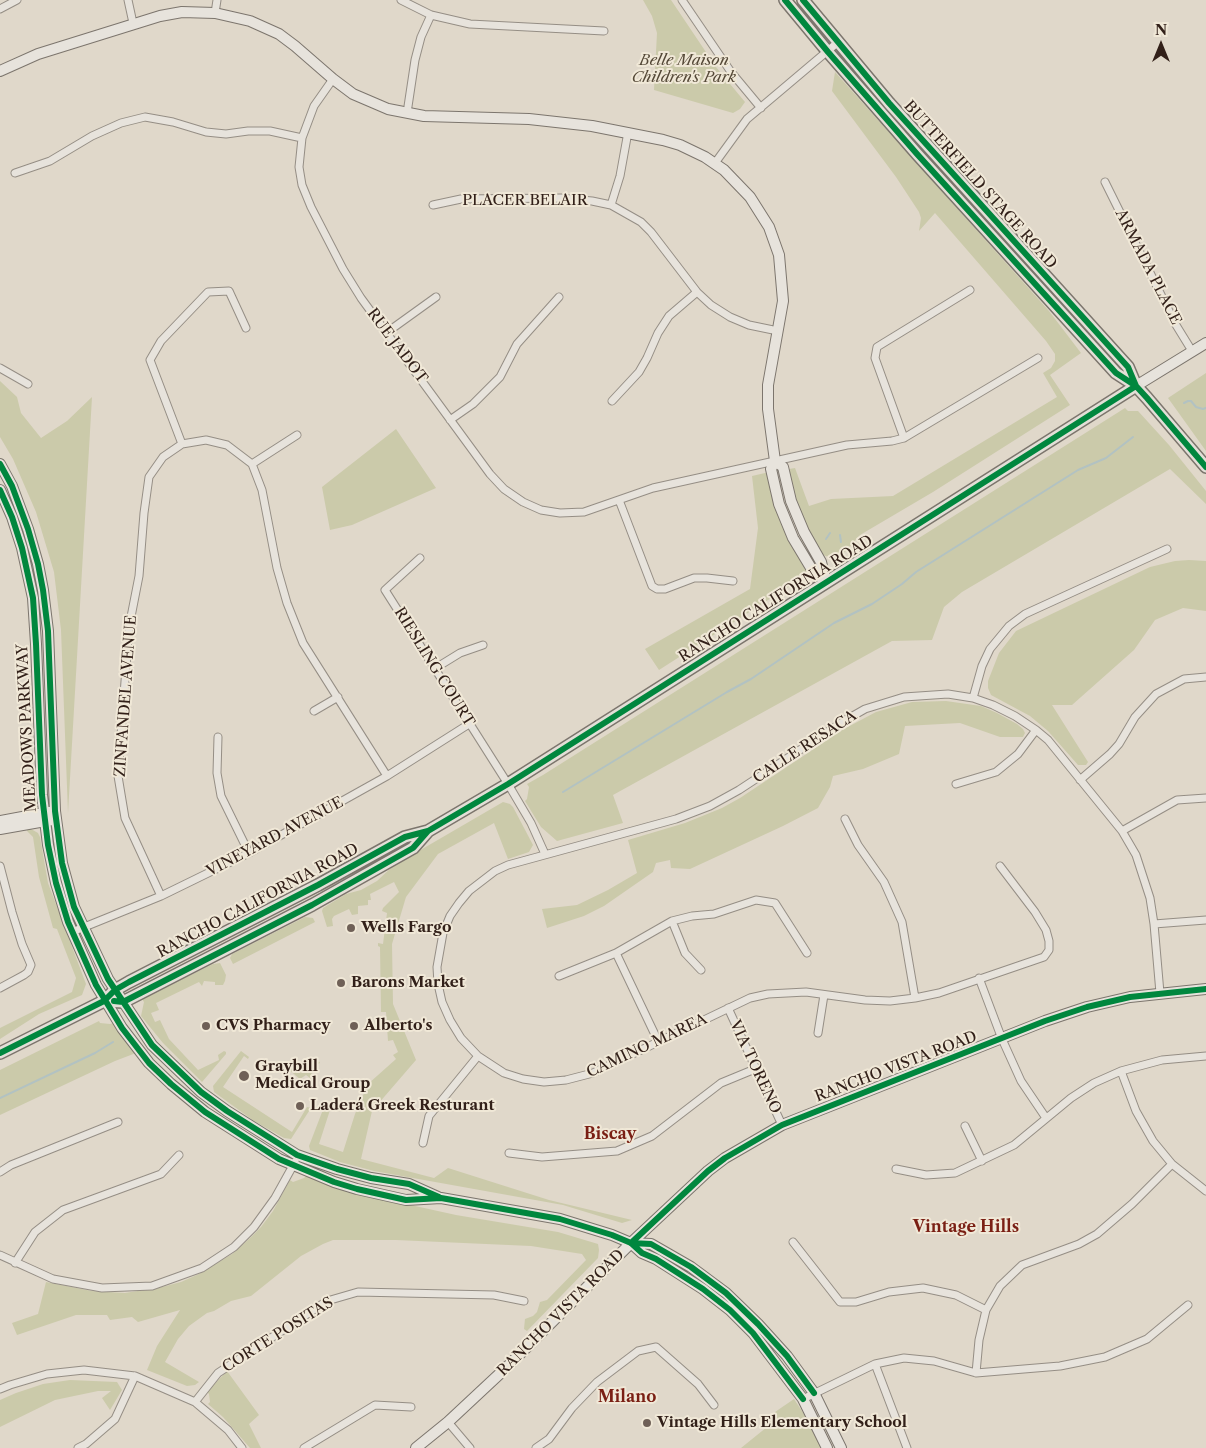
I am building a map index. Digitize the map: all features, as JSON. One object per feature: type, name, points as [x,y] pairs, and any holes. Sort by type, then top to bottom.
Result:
[{"type":"main road","name":"BUTTERFIELD STAGE ROAD","points":[[785,0],[911,147],[1116,374],[1136,386]]},
{"type":"main road","name":"BUTTERFIELD STAGE ROAD","points":[[803,0],[889,104],[1128,367],[1136,386],[1206,467]]},
{"type":"main road","points":[[0,71],[38,54],[133,23],[182,12],[215,13],[250,21],[279,34],[353,94],[388,109],[407,113],[560,122],[628,132],[680,145],[715,163],[738,183],[750,197],[769,227],[779,254],[783,302],[768,385],[768,409],[775,461],[782,466],[791,501],[804,532],[821,562],[826,582]]},
{"type":"main road","name":"RANCHO CALIFORNIA ROAD","points":[[104,1001],[122,1002],[312,905],[413,848],[428,832],[508,784],[1206,343]]},
{"type":"main road","name":"MEADOWS PARKWAY","points":[[0,464],[12,486],[28,529],[43,590],[48,631],[50,816],[74,906],[83,928],[122,1002],[152,1044],[201,1092],[227,1111],[297,1155],[370,1178],[409,1184],[441,1198]]},
{"type":"main road","name":"MEADOWS PARKWAY","points":[[0,490],[12,517],[22,548],[32,598],[54,876],[72,932],[104,1001],[144,1057],[189,1100],[213,1118],[294,1166],[342,1184],[382,1195],[406,1200],[441,1198],[560,1219],[631,1243],[642,1253],[703,1289],[730,1310],[753,1333],[803,1399],[827,1448]]},
{"type":"main road","points":[[0,821],[50,816]]},
{"type":"main road","points":[[0,829],[50,816]]},
{"type":"main road","name":"RANCHO CALIFORNIA ROAD","points":[[0,1053],[104,1001],[115,990],[318,886],[405,837],[428,832]]},
{"type":"main road","points":[[312,905],[317,893],[361,868],[370,856]]},
{"type":"main road","name":"RANCHO VISTA ROAD","points":[[416,1448],[448,1422],[508,1366],[631,1243],[725,1158],[782,1126],[1087,1007],[1130,997],[1206,989]]},
{"type":"main road","name":"MEADOWS PARKWAY","points":[[631,1243],[651,1244],[692,1267],[726,1293],[758,1324],[787,1356],[814,1393],[841,1448]]},
{"type":"street","points":[[0,9],[17,0]]},
{"type":"street","points":[[128,0],[133,23]]},
{"type":"street","points":[[215,13],[217,0]]},
{"type":"street","points":[[401,0],[431,14],[470,24],[604,31]]},
{"type":"street","points":[[682,0],[730,72],[761,108]]},
{"type":"street","points":[[407,113],[415,60],[421,37],[431,14]]},
{"type":"street","points":[[715,163],[747,119],[837,43]]},
{"type":"street","name":"RUE JADOT","points":[[333,79],[314,106],[302,138],[299,167],[305,192],[343,269],[361,298],[490,474],[504,489],[523,502],[541,510],[560,513],[584,512],[652,488],[846,445],[892,441],[904,438]]},
{"type":"street","points":[[15,173],[50,161],[92,136],[121,123],[145,117],[173,122],[206,132],[226,134],[270,131],[302,138]]},
{"type":"street","points":[[610,205],[620,176],[628,132]]},
{"type":"street","name":"ARMADA PLACE","points":[[1105,182],[1176,325],[1192,351]]},
{"type":"street","name":"PLACER BELAIR","points":[[433,205],[461,199],[561,198],[610,205],[641,222],[651,232],[697,292],[711,305],[730,317],[749,325],[778,331]]},
{"type":"street","points":[[970,290],[877,347],[875,358],[904,438],[1038,358]]},
{"type":"street","points":[[246,328],[229,291],[208,292],[160,341],[150,360],[182,444],[206,440],[227,445],[252,464],[262,490],[277,568],[287,603],[304,643],[387,776]]},
{"type":"street","points":[[612,400],[639,372],[658,332],[669,316],[697,292]]},
{"type":"street","points":[[386,333],[436,296]]},
{"type":"street","points":[[450,420],[473,404],[500,377],[517,344],[559,297]]},
{"type":"street","points":[[0,368],[28,384]]},
{"type":"street","points":[[252,464],[297,435]]},
{"type":"street","name":"ZINFANDEL AVENUE","points":[[161,896],[125,818],[118,776],[129,627],[139,576],[149,477],[163,457],[182,444]]},
{"type":"street","points":[[619,500],[652,586],[658,589],[665,589],[694,578],[733,581]]},
{"type":"street","points":[[973,698],[982,666],[990,649],[1009,626],[1025,614],[1167,548]]},
{"type":"street","name":"RIESLING COURT","points":[[420,558],[385,590],[508,784],[531,823],[545,854]]},
{"type":"street","points":[[434,669],[460,653],[483,645]]},
{"type":"street","points":[[1080,780],[1115,749],[1135,717],[1156,694],[1184,679],[1206,677]]},
{"type":"street","name":"CALLE RESACA","points":[[545,854],[676,819],[710,806],[739,790],[865,709],[887,701],[920,694],[948,694],[973,698],[994,705],[1015,716],[1048,740],[1122,831],[1136,855],[1150,898],[1160,993]]},
{"type":"street","points":[[314,711],[338,697]]},
{"type":"street","name":"VINEYARD AVENUE","points":[[72,932],[161,896],[249,853],[387,776],[469,724]]},
{"type":"street","points":[[956,784],[996,772],[1018,754],[1036,730]]},
{"type":"street","points":[[218,737],[217,773],[221,796],[249,853]]},
{"type":"street","points":[[1122,831],[1177,800],[1206,798]]},
{"type":"street","points":[[845,820],[858,845],[884,882],[902,922],[915,998]]},
{"type":"street","name":"CAMINO MAREA","points":[[545,854],[508,865],[482,880],[469,891],[450,916],[443,933],[438,967],[438,984],[442,1002],[461,1038],[478,1056],[504,1073],[523,1079],[544,1082],[566,1080],[593,1073],[750,998],[768,994],[806,992],[865,1000],[890,1001],[915,998],[939,992],[1044,957],[1049,950],[1046,930],[1035,912],[1000,866]]},
{"type":"street","points":[[0,866],[19,936],[31,965],[28,972],[24,975],[0,988]]},
{"type":"street","points":[[559,976],[616,953],[672,920],[714,914],[756,900],[775,903],[807,953]]},
{"type":"street","points":[[672,920],[685,953],[701,970]]},
{"type":"street","points":[[1154,924],[1206,920]]},
{"type":"street","points":[[616,953],[658,1042]]},
{"type":"street","points":[[979,978],[1002,1039],[1021,1081],[1046,1118]]},
{"type":"street","points":[[818,1034],[824,995]]},
{"type":"street","name":"VIA TORENO","points":[[728,1008],[782,1126]]},
{"type":"street","points":[[423,1144],[430,1116],[478,1056]]},
{"type":"street","points":[[896,1169],[926,1175],[955,1173],[1014,1144],[1094,1083],[1122,1071],[1162,1060],[1206,1056]]},
{"type":"street","points":[[509,1153],[542,1157],[617,1151],[652,1136],[721,1083],[755,1069]]},
{"type":"street","points":[[1122,1071],[1136,1111],[1153,1141],[1172,1164],[1206,1192]]},
{"type":"street","points":[[0,1172],[11,1165],[118,1122]]},
{"type":"street","points":[[965,1126],[982,1161]]},
{"type":"street","points":[[15,1263],[35,1232],[63,1210],[161,1174],[179,1155]]},
{"type":"street","points":[[0,1255],[53,1280],[102,1288],[152,1286],[202,1268],[234,1247],[254,1227],[275,1198],[294,1166],[297,1155]]},
{"type":"street","points":[[976,1373],[979,1340],[986,1310],[1000,1286],[1022,1265],[1079,1244],[1097,1234],[1132,1204],[1172,1164]]},
{"type":"street","points":[[793,1242],[840,1302],[856,1302],[888,1292],[924,1288],[956,1295],[986,1310]]},
{"type":"street","name":"CORTE POSITAS","points":[[195,1402],[218,1373],[327,1301],[358,1292],[494,1295],[524,1301]]},
{"type":"street","points":[[803,1399],[875,1364],[904,1358],[934,1361],[976,1373],[1060,1366],[1105,1357],[1147,1338],[1188,1305]]},
{"type":"street","points":[[536,1448],[549,1439],[572,1408],[597,1382],[638,1351],[656,1348],[698,1384],[714,1405]]},
{"type":"street","points":[[875,1364],[907,1448]]},
{"type":"street","points":[[0,1389],[47,1374],[84,1370],[135,1376],[195,1402],[228,1430],[242,1448]]},
{"type":"street","points":[[78,1448],[86,1444],[115,1419],[135,1376]]},
{"type":"street","points":[[304,1448],[376,1405],[411,1406]]},
{"type":"street","points":[[448,1422],[470,1448]]},
{"type":"green space","name":"Belle Maison Children's Park","points":[[643,0],[671,0],[716,67],[745,102],[740,109],[733,113],[654,90],[657,33],[652,16]]},
{"type":"green space","points":[[835,72],[1049,311],[1081,353],[1050,375],[1070,405],[933,492],[860,535],[843,554],[836,558],[831,558],[823,555],[801,515],[789,469],[795,468],[809,506],[831,499],[893,496],[1057,397],[1043,373],[1051,368],[1055,361],[1055,354],[1046,341],[935,213],[919,231],[921,218],[919,212],[896,177],[832,91]]},
{"type":"green space","points":[[1206,373],[1206,451],[1168,398]]},
{"type":"green space","points":[[0,381],[17,397],[21,413],[41,438],[67,421],[92,397],[68,813],[61,630],[54,572],[36,512],[13,459],[0,437]]},
{"type":"green space","points":[[1125,408],[1128,411],[1138,411],[1169,445],[1206,491],[1206,504],[1170,469],[962,592],[944,607],[932,640],[892,641],[613,795],[623,823],[557,841],[541,827],[525,801],[529,787],[527,784]]},
{"type":"green space","points":[[396,429],[436,488],[352,525],[330,530],[322,487]]},
{"type":"green space","points":[[768,473],[807,567],[807,574],[659,670],[645,649],[750,589],[758,528],[752,476]]},
{"type":"green space","points":[[1189,560],[1206,561],[1206,611],[1183,608],[1155,620],[1134,650],[1072,705],[1052,705],[1088,762],[1086,765],[1078,765],[1048,731],[1030,716],[991,695],[988,681],[999,653],[1016,631],[1150,567]]},
{"type":"green space","points":[[946,701],[981,706],[1017,724],[1025,733],[1023,737],[1000,737],[960,723],[905,726],[899,754],[863,769],[833,776],[830,787],[818,808],[690,869],[671,868],[670,860],[656,863],[653,872],[604,906],[584,916],[547,928],[542,909],[577,905],[637,873],[628,840],[685,823],[722,808],[844,729],[876,712],[912,702]]},
{"type":"green space","points":[[503,802],[513,807],[533,845],[529,852],[508,859],[494,823],[438,854],[406,897],[392,944],[393,1004],[416,1060],[372,1111],[361,1159],[434,1178],[448,1168],[549,1200],[632,1220],[622,1223],[563,1205],[374,1171],[340,1162],[310,1150],[309,1146],[324,1107],[330,1110],[319,1144],[343,1152],[355,1114],[368,1084],[396,1059],[393,1055],[398,1052],[393,1040],[388,1041],[386,1012],[381,1012],[380,947],[378,946],[378,943],[383,944],[387,913],[382,911],[383,908],[399,892],[394,882],[370,894],[371,900],[368,900],[368,905],[358,906],[358,914],[352,915],[349,909],[334,916],[332,919],[333,926],[327,927],[322,911],[323,908],[346,894],[361,890],[377,881],[393,866]]},
{"type":"green space","points":[[26,828],[38,833],[40,837],[48,883],[86,984],[82,995],[39,1014],[0,1039],[0,1028],[72,992],[76,978],[57,929],[53,928],[39,877],[33,837]]},
{"type":"green space","points":[[305,917],[313,918],[315,922],[233,964],[230,958],[232,954]]},
{"type":"green space","points":[[220,963],[226,975],[223,985],[215,985],[215,982],[204,981],[202,986],[199,982],[156,1003],[159,1010],[151,1013],[155,1022],[160,1020],[169,1039],[198,1070],[219,1060],[218,1055],[224,1051],[226,1052],[202,1082],[163,1043],[141,1016],[144,1002],[142,999],[213,964]]},
{"type":"green space","points":[[99,1021],[100,1023],[113,1023],[136,1053],[0,1115],[0,1070]]},
{"type":"green space","points":[[241,1051],[249,1057],[248,1059],[244,1056],[223,1087],[292,1132],[307,1107],[311,1108],[291,1139],[284,1138],[254,1121],[214,1092],[213,1086]]},
{"type":"green space","points":[[306,1060],[320,1062],[319,1064],[313,1064],[311,1078],[317,1079],[314,1086],[307,1083],[310,1078],[306,1075],[300,1079],[289,1070],[291,1067],[295,1071],[307,1065]]},
{"type":"green space","points":[[306,1176],[356,1193],[456,1215],[558,1232],[598,1244],[598,1258],[527,1331],[524,1329],[525,1319],[533,1316],[537,1312],[540,1302],[547,1300],[586,1260],[582,1254],[531,1246],[396,1240],[333,1240],[301,1256],[251,1296],[231,1301],[207,1313],[189,1326],[178,1339],[165,1362],[199,1382],[195,1385],[187,1386],[147,1370],[157,1346],[180,1310],[138,1322],[132,1317],[110,1320],[107,1315],[76,1315],[17,1335],[12,1323],[38,1314],[46,1282],[92,1291],[125,1293],[162,1287],[181,1282],[199,1274],[232,1254],[249,1239],[273,1211],[290,1180],[293,1182]]},
{"type":"green space","points":[[227,1371],[259,1415],[249,1424],[261,1448],[250,1448],[223,1417],[208,1404],[210,1402],[207,1392]]},
{"type":"green space","points":[[70,1380],[117,1382],[122,1390],[110,1410],[102,1398],[111,1391],[98,1391],[55,1400],[0,1427],[0,1400],[43,1384]]},
{"type":"green space","points":[[794,1399],[806,1417],[821,1448],[741,1448],[767,1427],[775,1412]]},
{"type":"waterway","points":[[1184,403],[1191,401],[1196,407],[1206,408]]},
{"type":"waterway","points":[[563,792],[751,679],[834,623],[872,604],[916,572],[1078,470],[1106,458],[1133,437]]},
{"type":"waterway","points":[[826,539],[830,533]]},
{"type":"waterway","points":[[840,535],[841,542]]},
{"type":"waterway","points":[[0,1098],[95,1053],[113,1042]]},
{"type":"cycle path","points":[[785,0],[917,154],[1116,373],[1136,386],[1206,467]]},
{"type":"cycle path","points":[[803,0],[889,103],[1128,367],[1136,386]]},
{"type":"cycle path","points":[[0,1053],[104,1001],[115,990],[129,982],[318,885],[405,837],[428,831],[508,784],[1136,386]]},
{"type":"cycle path","points":[[0,464],[12,486],[28,529],[43,590],[48,631],[55,811],[62,863],[74,907],[108,979],[152,1045],[201,1092],[227,1111],[297,1155],[371,1178],[409,1184],[439,1197]]},
{"type":"cycle path","points":[[0,490],[12,517],[22,548],[33,598],[42,795],[48,845],[56,883],[68,922],[96,985],[122,1028],[149,1063],[205,1112],[279,1159],[334,1182],[406,1200],[441,1198],[560,1219],[631,1243],[642,1253],[656,1259],[703,1289],[730,1310],[753,1333],[803,1399]]},
{"type":"cycle path","points":[[114,1001],[123,1002],[312,905],[413,848],[428,831]]},
{"type":"cycle path","points":[[631,1243],[708,1171],[725,1158],[782,1125],[1045,1021],[1087,1007],[1130,997],[1206,989]]},
{"type":"cycle path","points":[[631,1243],[651,1244],[691,1267],[726,1293],[787,1356],[814,1393]]},
{"type":"place","name":"Wells Fargo","points":[[351,928]]},
{"type":"place","name":"Barons Market","points":[[341,983]]},
{"type":"place","name":"CVS Pharmacy","points":[[206,1026]]},
{"type":"place","name":"Alberto's","points":[[354,1026]]},
{"type":"place","name":"Graybill Medical Group","points":[[244,1076]]},
{"type":"place","name":"Laderá Greek Resturant","points":[[300,1106]]},
{"type":"place","name":"Vintage Hills Elementary School","points":[[647,1423]]},
{"type":"district","name":"Biscay","points":[[610,1134]]},
{"type":"district","name":"Vintage Hills","points":[[966,1227]]},
{"type":"district","name":"Milano","points":[[627,1397]]}]
